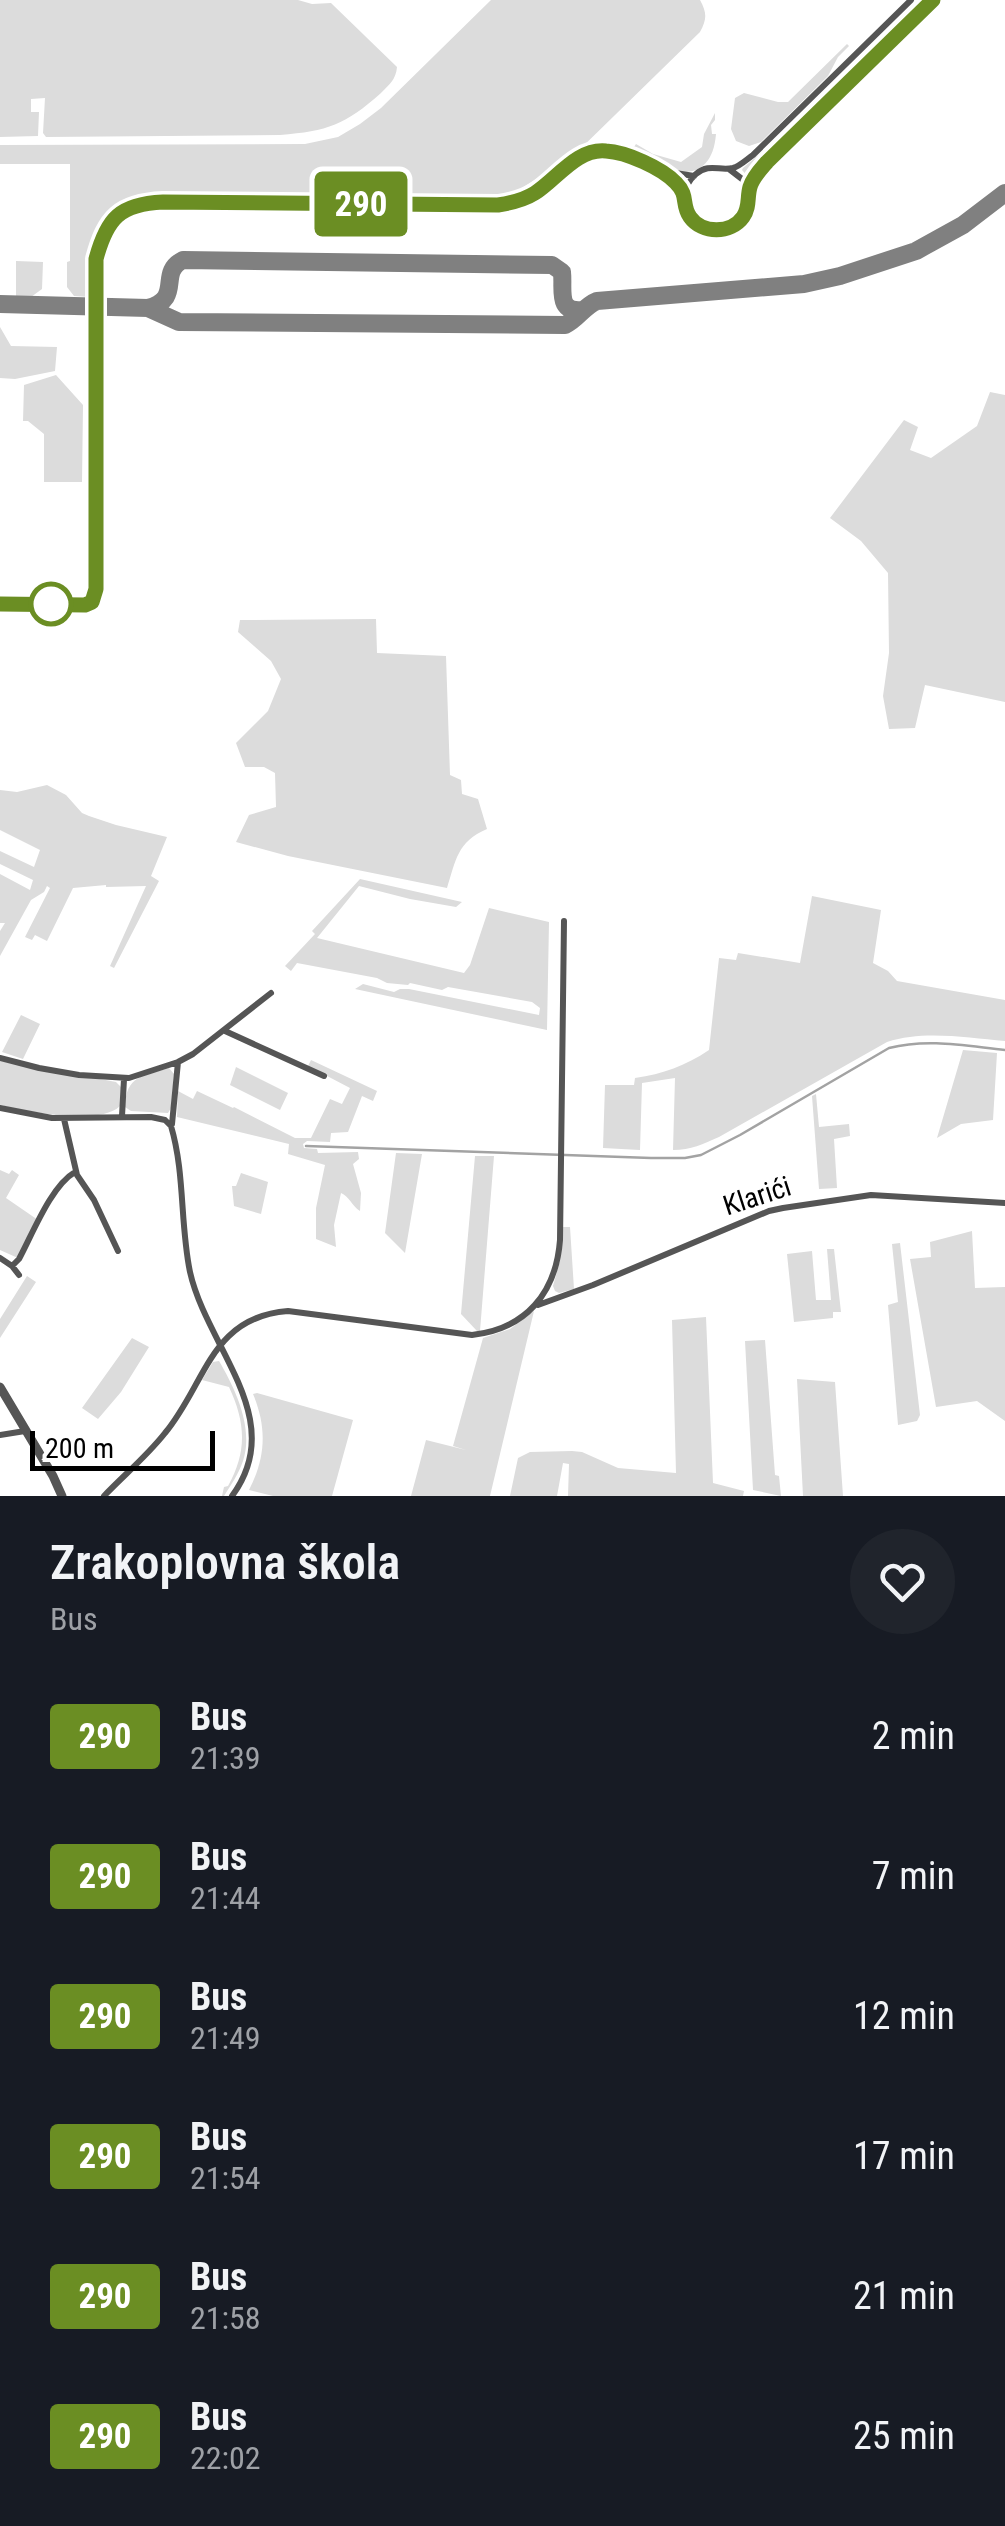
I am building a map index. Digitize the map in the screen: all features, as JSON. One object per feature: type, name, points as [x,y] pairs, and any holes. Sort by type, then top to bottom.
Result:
[{"type":"street","points":[[728,168],[742,178],[748,190],[748,204],[742,218],[730,228],[704,228],[686,210],[685,194],[694,176],[709,167],[737,166],[760,148],[912,0]]},
{"type":"street","points":[[748,190],[779,150],[933,0]]},
{"type":"street","points":[[0,604],[85,605],[94,598],[96,259],[107,226],[127,208],[163,202],[498,205],[531,196],[578,158],[605,150],[663,171],[694,176]]},
{"type":"street","points":[[663,171],[685,194]]},
{"type":"street","points":[[536,1305],[548,1288],[560,1240],[564,921]]},
{"type":"street","points":[[0,1058],[58,1072],[124,1078],[193,1054],[270,993]]},
{"type":"street","points":[[224,1030],[324,1076]]},
{"type":"street","points":[[178,1062],[172,1126],[191,1274],[244,1396],[254,1437],[247,1472],[232,1496]]},
{"type":"street","points":[[122,1116],[124,1078]]},
{"type":"street","points":[[0,1108],[64,1119],[157,1118],[172,1126]]},
{"type":"street","points":[[64,1119],[76,1172],[118,1250]]},
{"type":"street","points":[[12,1266],[58,1189],[76,1172]]},
{"type":"street","name":"Klarići","points":[[219,1344],[245,1323],[280,1312],[472,1335],[489,1333],[508,1326],[536,1305],[593,1286],[769,1211],[870,1195],[1005,1203]]},
{"type":"street","points":[[0,1258],[19,1276]]},
{"type":"street","points":[[104,1496],[165,1434],[219,1344]]},
{"type":"street","points":[[0,1387],[62,1496]]},
{"type":"street","points":[[0,1435],[26,1430]]},
{"type":"shaded area","points":[[0,0],[331,3],[397,67],[387,87],[368,104],[335,124],[311,131],[280,135],[46,137],[45,98],[31,99],[31,112],[39,112],[38,136],[0,137]]},
{"type":"shaded area","points":[[491,0],[700,0],[705,16],[700,32],[572,157],[515,192],[496,196],[136,200],[106,216],[98,226],[90,250],[89,297],[74,296],[67,287],[70,164],[0,164],[0,145],[305,144],[338,137],[381,108]]},
{"type":"shaded area","points":[[886,32],[890,36],[748,177],[743,168]]},
{"type":"shaded area","points":[[847,44],[828,76],[761,142],[749,146],[736,141],[731,129],[735,98],[744,93],[788,102]]},
{"type":"shaded area","points":[[715,113],[711,125],[712,134],[716,134],[714,147],[698,169],[670,171],[643,160],[632,150],[636,144],[681,162],[702,147]]},
{"type":"shaded area","points":[[16,261],[43,262],[42,289],[31,297],[16,297]]},
{"type":"shaded area","points":[[0,327],[11,346],[57,347],[55,371],[0,378]]},
{"type":"shaded area","points":[[56,375],[83,405],[82,482],[44,482],[44,434],[23,421],[24,385]]},
{"type":"shaded area","points":[[990,392],[1005,395],[1005,702],[925,685],[915,728],[889,729],[883,696],[889,653],[888,573],[861,541],[830,518],[904,420],[918,427],[910,450],[931,458],[977,426]]},
{"type":"shaded area","points":[[376,619],[377,653],[446,656],[450,775],[461,780],[462,794],[478,799],[487,829],[464,846],[447,888],[236,842],[249,815],[276,807],[275,773],[264,767],[245,767],[236,743],[268,711],[281,679],[271,661],[238,632],[240,620]]},
{"type":"shaded area","points":[[47,785],[66,795],[82,813],[167,837],[151,876],[159,881],[114,968],[110,966],[146,886],[73,888],[47,941],[35,935],[32,940],[25,937],[50,888],[47,886],[31,900],[0,956],[0,931],[5,923],[0,923],[0,874],[30,890],[33,880],[0,864],[0,851],[34,867],[40,850],[0,830],[0,790],[17,792]]},
{"type":"shaded area","points":[[360,879],[462,902],[456,907],[359,886],[317,938],[464,973],[489,908],[549,922],[547,1030],[355,989],[363,984],[394,992],[409,989],[539,1015],[540,1008],[532,1002],[448,987],[442,990],[387,983],[297,963],[291,971],[285,966]]},
{"type":"shaded area","points":[[812,896],[881,910],[873,963],[897,981],[1005,1000],[1005,1041],[931,1036],[887,1042],[719,1137],[679,1150],[673,1150],[675,1078],[642,1083],[640,1150],[603,1148],[605,1085],[634,1085],[635,1078],[674,1068],[709,1050],[719,958],[736,960],[738,953],[800,963]]},
{"type":"shaded area","points":[[21,1015],[40,1024],[23,1059],[2,1052]]},
{"type":"shaded area","points":[[963,1050],[997,1053],[993,1120],[961,1124],[937,1138]]},
{"type":"shaded area","points":[[0,1060],[116,1082],[121,1087],[120,1106],[110,1112],[81,1116],[0,1105]]},
{"type":"shaded area","points":[[311,1060],[377,1091],[373,1101],[362,1096],[348,1132],[331,1133],[330,1142],[303,1144],[318,1153],[358,1152],[359,1159],[353,1164],[361,1193],[360,1211],[341,1193],[334,1225],[336,1247],[316,1239],[316,1208],[325,1165],[288,1154],[289,1144],[177,1117],[178,1091],[193,1099],[197,1091],[295,1138],[311,1138],[330,1099],[342,1104],[350,1088],[308,1066]]},
{"type":"shaded area","points":[[236,1067],[288,1093],[280,1110],[230,1085]]},
{"type":"shaded area","points":[[169,1068],[174,1074],[168,1113],[131,1111],[125,1107],[129,1089],[138,1078]]},
{"type":"shaded area","points":[[816,1094],[819,1127],[849,1124],[850,1136],[834,1139],[837,1188],[819,1189],[812,1096]]},
{"type":"shaded area","points":[[396,1153],[422,1154],[405,1253],[385,1233]]},
{"type":"shaded area","points":[[475,1156],[494,1156],[480,1331],[461,1314]]},
{"type":"shaded area","points":[[0,1170],[9,1174],[12,1170],[19,1175],[6,1198],[38,1220],[18,1258],[0,1250]]},
{"type":"shaded area","points":[[241,1173],[268,1182],[261,1214],[234,1206],[232,1186],[236,1186]]},
{"type":"shaded area","points":[[563,1227],[570,1227],[574,1289],[559,1293],[553,1286]]},
{"type":"shaded area","points":[[972,1231],[975,1288],[1005,1287],[1005,1421],[977,1401],[936,1407],[910,1259],[931,1257],[930,1242]]},
{"type":"shaded area","points":[[900,1243],[920,1415],[917,1421],[898,1425],[888,1305],[898,1302],[892,1244]]},
{"type":"shaded area","points":[[827,1249],[834,1249],[841,1312],[833,1312],[833,1318],[794,1322],[787,1254],[812,1251],[816,1300],[831,1300]]},
{"type":"shaded area","points":[[27,1276],[36,1282],[0,1338],[0,1319]]},
{"type":"shaded area","points":[[534,1311],[490,1496],[411,1496],[426,1440],[466,1450],[453,1446],[483,1338],[510,1329]]},
{"type":"shaded area","points":[[706,1317],[713,1483],[744,1491],[743,1496],[568,1496],[569,1464],[563,1463],[557,1496],[510,1496],[518,1458],[530,1452],[582,1452],[618,1468],[676,1473],[672,1320]]},
{"type":"shaded area","points":[[132,1338],[149,1347],[121,1392],[98,1419],[82,1408]]},
{"type":"shaded area","points":[[765,1340],[775,1475],[779,1476],[781,1496],[753,1490],[745,1341]]},
{"type":"shaded area","points":[[219,1361],[237,1396],[246,1435],[243,1461],[224,1496],[224,1487],[239,1461],[242,1437],[239,1413],[229,1387],[202,1380],[213,1362]]},
{"type":"shaded area","points":[[797,1379],[835,1382],[843,1496],[803,1496]]},
{"type":"shaded area","points":[[253,1394],[353,1420],[332,1496],[273,1496],[249,1490],[263,1442]]},
{"type":"waterway","points":[[306,1146],[685,1158],[701,1155],[740,1135],[889,1048],[933,1043],[1005,1050]]},
{"type":"taxiway","points":[[0,304],[148,308],[179,322],[565,325],[597,301],[804,284],[840,276],[916,251],[963,225],[1005,193]]},
{"type":"taxiway","points":[[148,308],[165,298],[172,272],[183,260],[552,265],[562,272],[565,304],[583,310]]},
{"type":"bus line","name":"290","points":[[0,604],[85,605],[94,598],[96,259],[107,226],[127,208],[163,202],[498,205],[531,196],[578,158],[605,150],[663,171],[685,194],[686,210],[699,226],[712,230],[730,228],[742,218],[748,190],[767,162],[933,0]]}]
